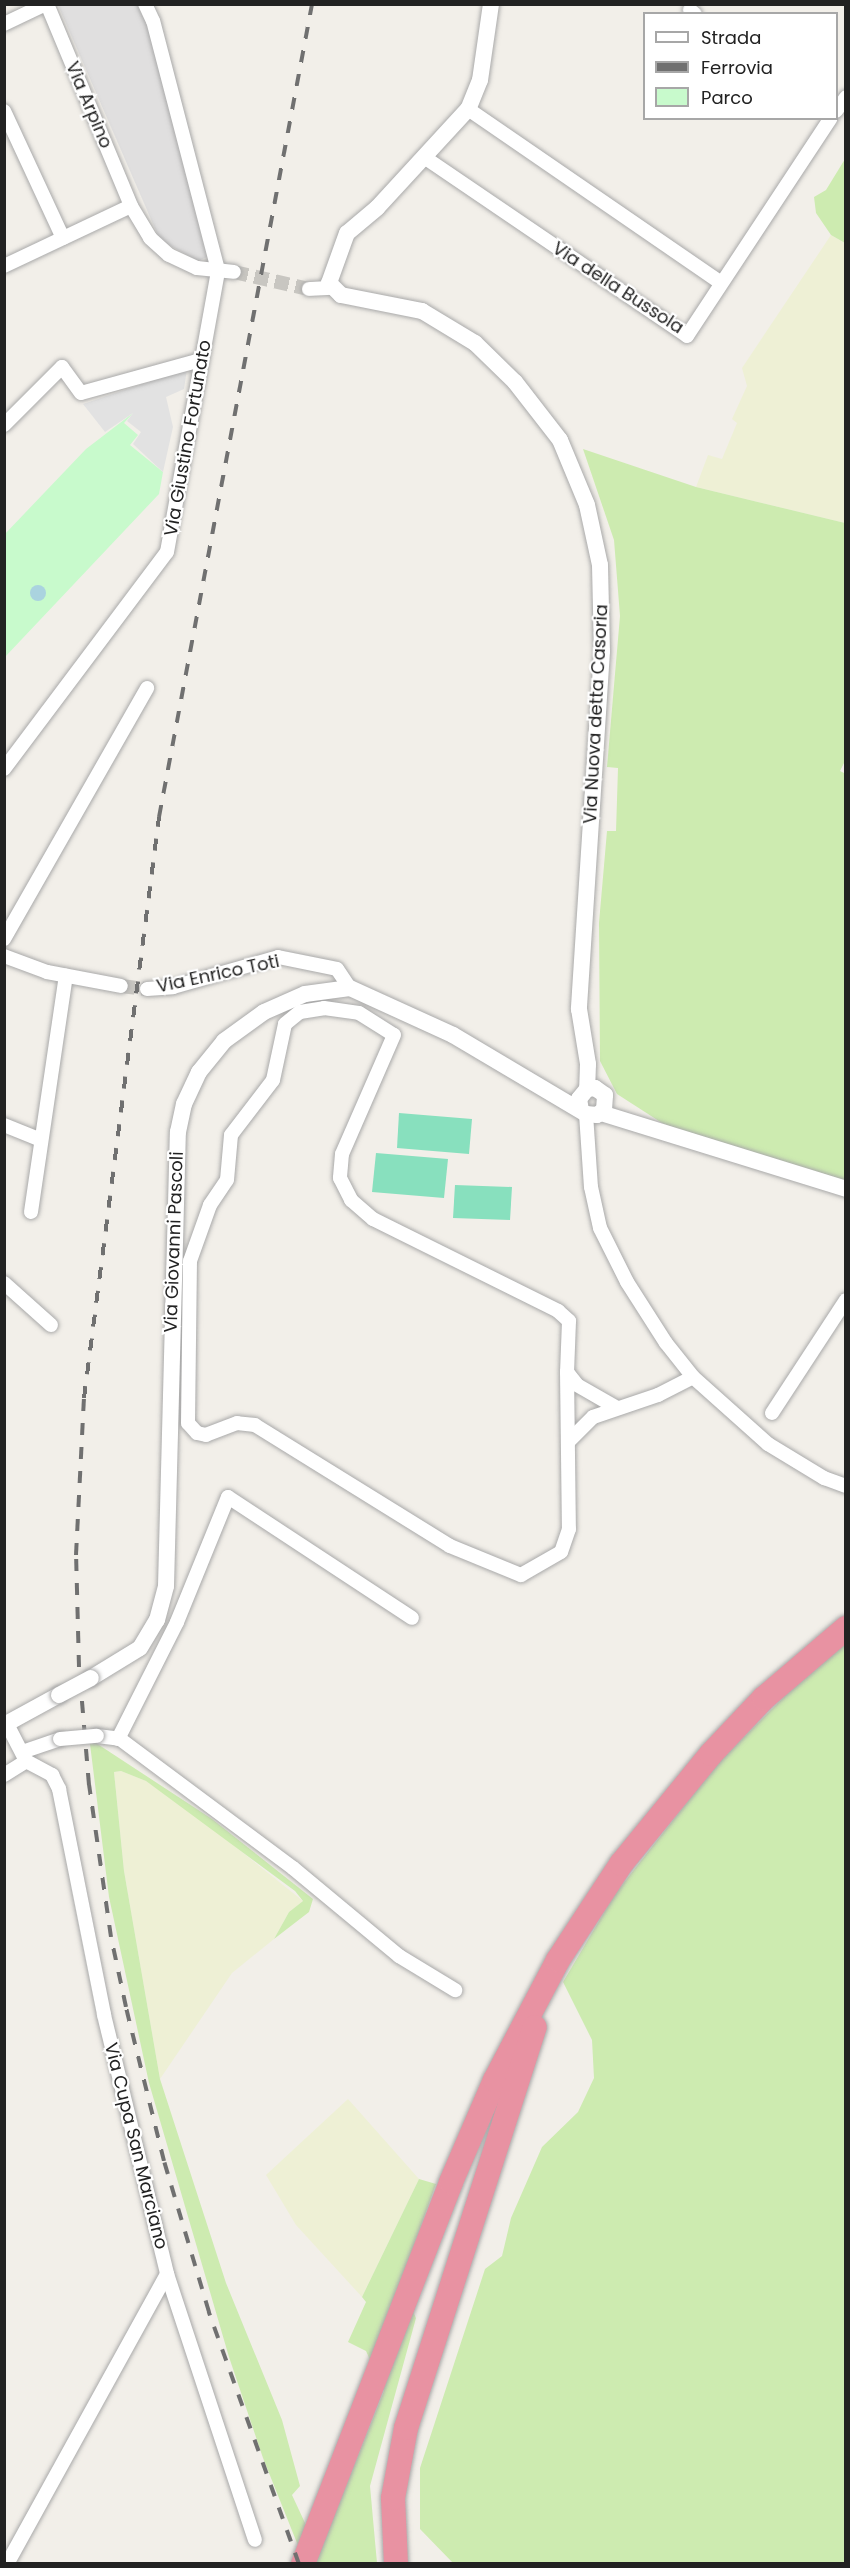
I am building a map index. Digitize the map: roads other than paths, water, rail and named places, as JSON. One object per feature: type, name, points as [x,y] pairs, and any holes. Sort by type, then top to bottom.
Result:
[{"type":"highway","points":[[303,2564],[451,2182],[491,2090],[558,1960],[621,1864],[711,1754],[764,1698],[846,1628]]},
{"type":"highway","points":[[396,2564],[393,2498],[406,2428],[558,1960]]},
{"type":"street","points":[[4,24],[47,4]]},
{"type":"street","name":"Via Arpino","points":[[47,4],[131,206],[150,238],[169,255],[197,268],[234,272]]},
{"type":"street","points":[[145,4],[153,21],[218,270]]},
{"type":"street","points":[[309,289],[330,288],[330,271],[347,233],[377,208],[468,109],[480,80],[491,4]]},
{"type":"street","points":[[468,109],[721,284]]},
{"type":"street","points":[[4,111],[63,238]]},
{"type":"street","name":"Via della Bussola","points":[[424,157],[687,336],[830,120]]},
{"type":"street","points":[[4,266],[131,206]]},
{"type":"street","name":"Via Giustino Fortunato","points":[[4,769],[168,552],[218,270]]},
{"type":"street","name":"Via Nuova detta Casoria","points":[[330,288],[360,300],[422,311],[475,343],[515,382],[560,440],[587,505],[600,565],[602,651],[579,1009],[593,1103]]},
{"type":"street","points":[[4,425],[62,367],[81,393],[201,360]]},
{"type":"street","points":[[4,939],[147,688]]},
{"type":"street","points":[[4,956],[66,976],[121,986]]},
{"type":"street","name":"Via Enrico Toti","points":[[147,989],[173,987],[278,957],[337,969],[350,988]]},
{"type":"street","points":[[31,1212],[66,976]]},
{"type":"street","points":[[350,988],[453,1035],[541,1086],[593,1103],[656,1131],[846,1189]]},
{"type":"street","name":"Via Giovanni Pascoli","points":[[6,1724],[91,1678],[140,1648],[157,1620],[166,1586],[171,1319],[178,1132],[184,1104],[199,1072],[224,1041],[264,1012],[305,994],[350,988]]},
{"type":"street","points":[[324,1008],[359,1013],[394,1035],[342,1154],[340,1178],[351,1200],[373,1219],[558,1311],[569,1321],[567,1372],[569,1530],[561,1552],[521,1575],[450,1546],[255,1425],[237,1423],[206,1435],[197,1433],[188,1424],[190,1261],[210,1205],[227,1180],[231,1135],[273,1080],[285,1024],[300,1012],[324,1008]]},
{"type":"street","points":[[593,1103],[589,1133],[591,1187],[600,1228],[627,1282],[666,1343],[693,1377],[768,1444],[824,1478],[846,1486]]},
{"type":"street","points":[[4,1125],[41,1140]]},
{"type":"street","points":[[4,1283],[51,1325]]},
{"type":"street","points":[[772,1413],[846,1300]]},
{"type":"street","points":[[567,1372],[595,1398],[616,1408]]},
{"type":"street","points":[[568,1443],[593,1416],[658,1395],[693,1377]]},
{"type":"street","points":[[118,1739],[177,1622],[228,1497],[412,1618]]},
{"type":"street","points":[[6,1724],[24,1757]]},
{"type":"street","points":[[4,1775],[24,1757],[60,1739],[96,1736],[118,1739],[293,1868],[399,1956],[455,1990]]},
{"type":"street","name":"Via Cupa San Marciano","points":[[24,1757],[47,1771],[59,1789],[104,2014],[167,2274],[255,2540]]},
{"type":"street","points":[[7,2564],[167,2274]]},
{"type":"water","points":[[35,585],[41,585],[46,593],[44,599],[35,601],[30,596],[30,590]]},
{"type":"tunnel","points":[[234,272],[309,289]]},
{"type":"tunnel","points":[[121,986],[147,989]]},
{"type":"railway","points":[[299,2564],[209,2312],[164,2161],[126,2007],[111,1937],[89,1785],[79,1667],[76,1555],[84,1398],[159,817],[312,4]]}]
